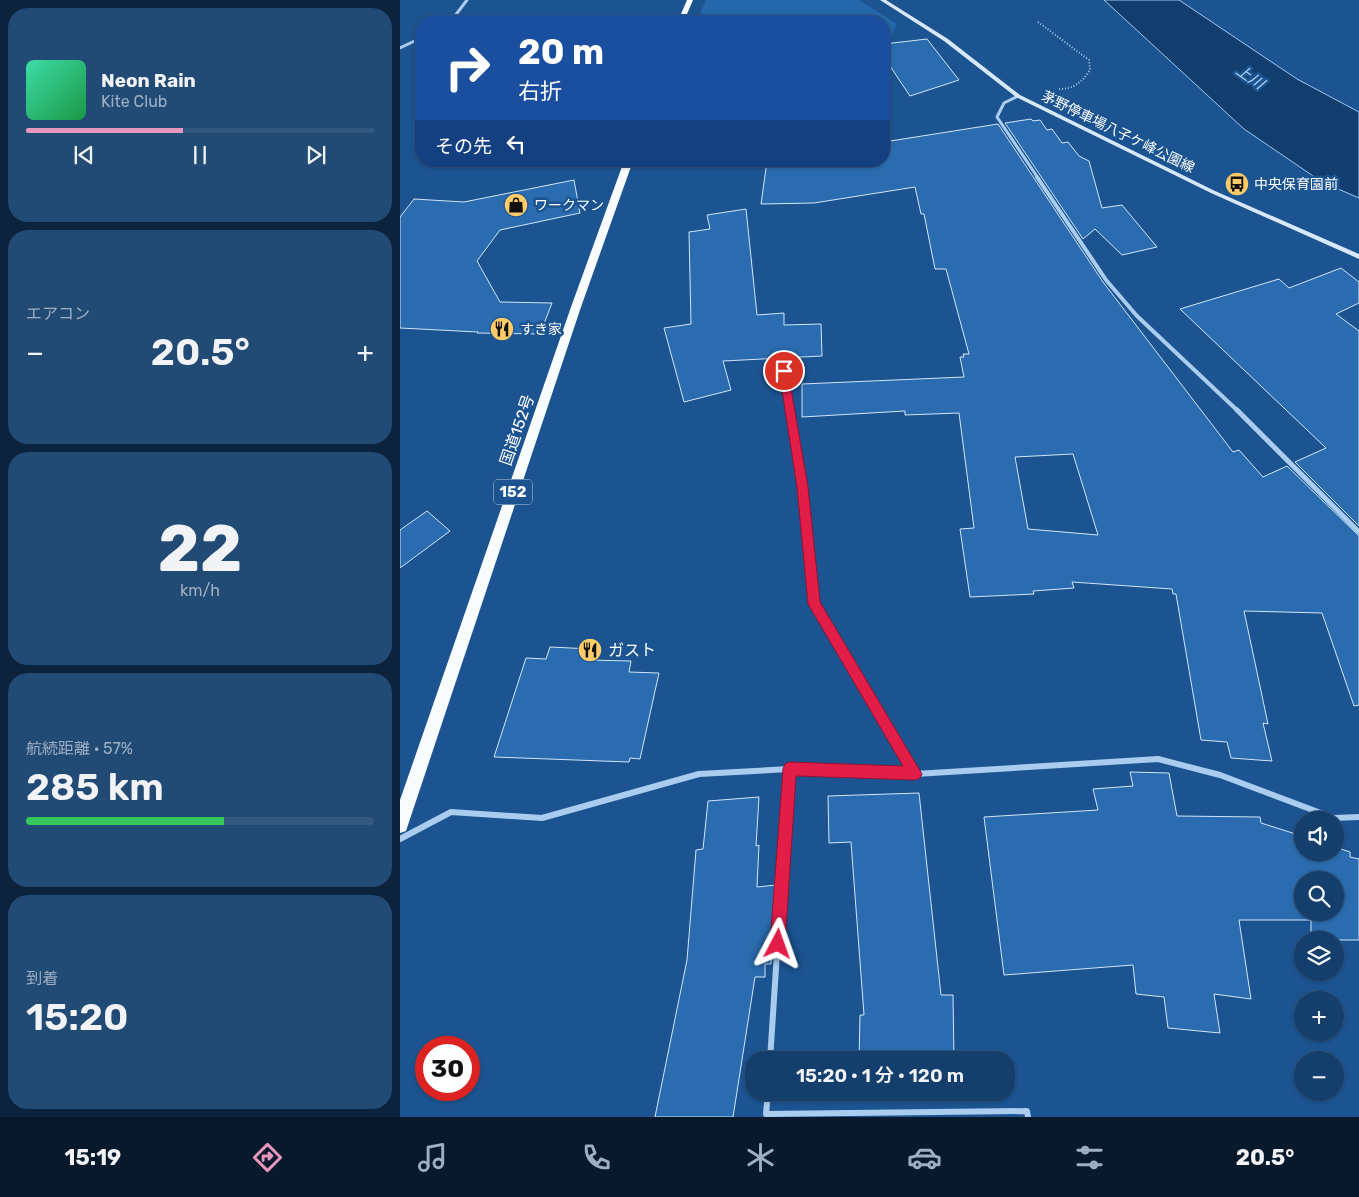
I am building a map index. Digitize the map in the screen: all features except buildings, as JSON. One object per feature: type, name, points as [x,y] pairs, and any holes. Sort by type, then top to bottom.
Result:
[{"type":"highway","points":[[684,15],[690,0]]},
{"type":"highway","name":"国道152号","points":[[400,825],[576,307],[627,167]]},
{"type":"main road","name":"茅野停車場八子ケ峰公園線","points":[[883,0],[893,3],[946,40],[1018,96],[1213,192],[1359,257]]},
{"type":"street","points":[[456,15],[468,0]]},
{"type":"street","points":[[400,48],[415,41]]},
{"type":"street","points":[[1018,96],[1004,103],[997,117],[1106,280],[1137,316],[1217,390],[1359,532]]},
{"type":"street","points":[[784,371],[802,487],[814,604],[915,774]]},
{"type":"street","points":[[400,839],[451,812],[542,818],[699,774],[789,769],[915,774],[1158,759],[1220,775],[1334,818],[1359,817]]},
{"type":"street","points":[[771,1051],[789,769]]},
{"type":"street","points":[[767,1101],[766,1114],[1027,1111],[1028,1117]]},
{"type":"path","points":[[1038,22],[1089,60],[1090,70],[1082,82],[1068,89],[1058,88]]},
{"type":"shaded area","points":[[706,0],[859,0],[883,15],[700,15]]},
{"type":"shaded area","points":[[890,20],[897,24],[890,39]]},
{"type":"water","name":"上川","points":[[1104,0],[1179,0],[1297,79],[1359,112],[1359,198],[1322,182],[1244,129]]},
{"type":"place","name":"中央保育園前","points":[[1237,184]]},
{"type":"place","name":"ワークマン","points":[[516,205]]},
{"type":"place","name":"すき家","points":[[502,329]]},
{"type":"place","name":"ガスト","points":[[590,650]]},
{"type":"route","points":[[778,944],[789,769],[915,774],[814,604],[802,487],[784,371]]}]
